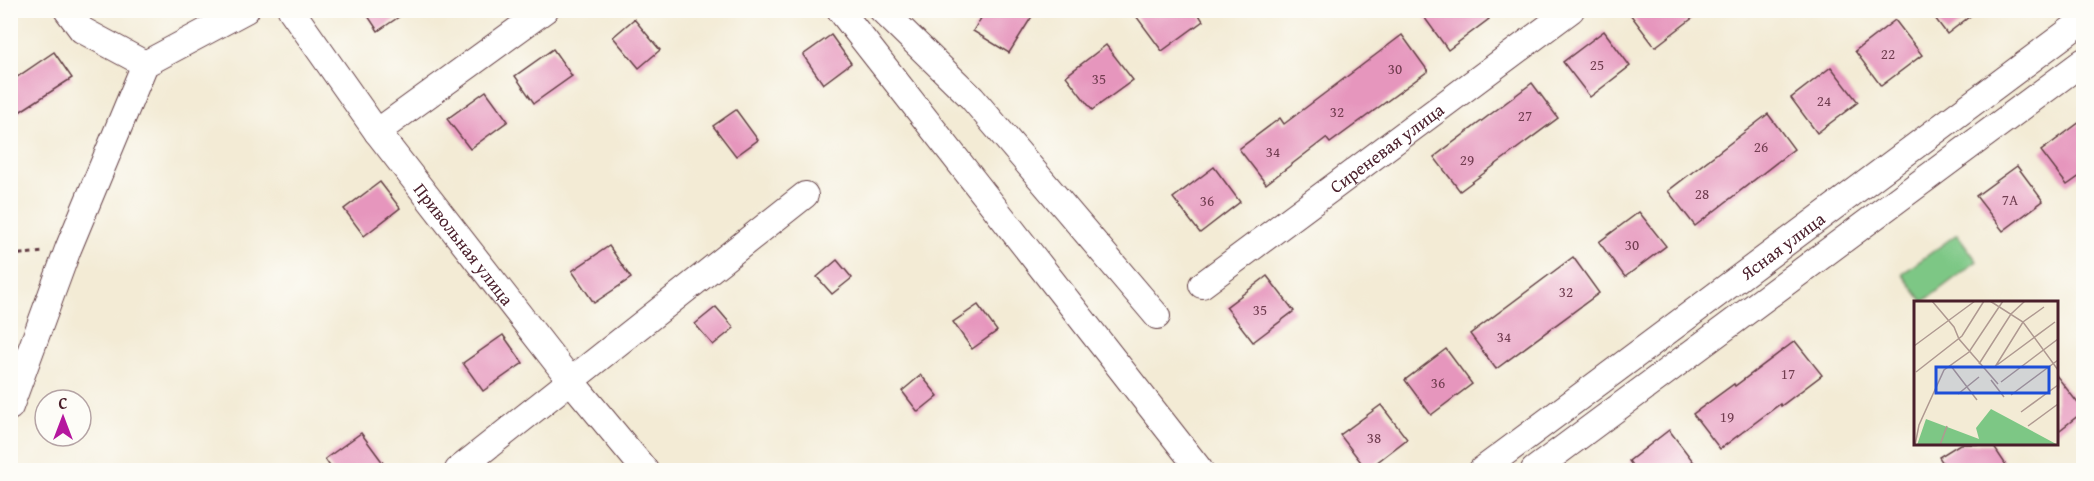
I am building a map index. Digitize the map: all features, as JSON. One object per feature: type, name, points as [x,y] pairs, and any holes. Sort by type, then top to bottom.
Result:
[{"type":"street","points":[[67,10],[82,30],[146,64]]},
{"type":"street","points":[[10,407],[68,249],[146,64],[246,10]]},
{"type":"street","name":"Привольная улица","points":[[291,10],[377,132],[571,381],[645,471]]},
{"type":"street","points":[[377,132],[545,10]]},
{"type":"street","points":[[840,10],[1200,471]]},
{"type":"street","points":[[882,10],[972,98],[1157,316]]},
{"type":"street","name":"Сиреневая улица","points":[[1202,285],[1571,10]]},
{"type":"street","name":"Ясная улица","points":[[1482,471],[2084,20]]},
{"type":"street","name":"Ясная улица","points":[[1534,471],[2084,61]]},
{"type":"street","points":[[458,471],[805,195]]},
{"type":"path","points":[[10,255],[68,249]]},
{"type":"green space","points":[[1957,234],[1977,261],[1924,301],[1902,274]]},
{"type":"building","points":[[364,10],[409,10],[378,31]]},
{"type":"building","points":[[986,10],[1036,10],[1009,53],[973,31]]},
{"type":"building","points":[[1144,10],[1196,10],[1203,21],[1162,51],[1136,16]]},
{"type":"building","points":[[1419,10],[1483,10],[1489,19],[1448,50]]},
{"type":"building","points":[[1627,10],[1703,10],[1655,47]]},
{"type":"building","points":[[1929,10],[1978,10],[1947,34]]},
{"type":"building","points":[[634,19],[660,50],[639,68],[613,37]]},
{"type":"building","points":[[1895,20],[1922,55],[1881,86],[1855,51]]},
{"type":"building","points":[[1604,31],[1630,66],[1590,97],[1563,62]]},
{"type":"building","points":[[831,35],[851,63],[823,84],[803,55]]},
{"type":"building","points":[[1402,35],[1428,71],[1330,143],[1326,138],[1266,184],[1239,149],[1280,118],[1284,124]]},
{"type":"building","points":[[1106,45],[1133,80],[1092,110],[1066,76]]},
{"type":"building","points":[[553,49],[572,76],[534,103],[515,76]]},
{"type":"building","points":[[54,52],[72,78],[10,118],[10,82]]},
{"type":"building","points":[[1831,67],[1858,102],[1817,133],[1791,98]]},
{"type":"building","points":[[1532,83],[1558,118],[1460,191],[1434,157]]},
{"type":"building","points":[[486,91],[508,121],[470,149],[447,119]]},
{"type":"building","points":[[736,110],[758,140],[736,156],[713,126]]},
{"type":"building","points":[[1768,114],[1794,149],[1695,226],[1668,191]]},
{"type":"building","points":[[2084,119],[2084,173],[2067,185],[2041,151]]},
{"type":"building","points":[[2017,166],[2043,201],[2003,231],[1976,196]]},
{"type":"building","points":[[1214,167],[1240,202],[1200,233],[1173,198]]},
{"type":"building","points":[[380,182],[400,208],[364,236],[344,209]]},
{"type":"building","points":[[1639,212],[1666,246],[1625,277],[1599,242]]},
{"type":"building","points":[[609,246],[631,278],[594,303],[572,271]]},
{"type":"building","points":[[1573,257],[1599,293],[1496,369],[1470,334]]},
{"type":"building","points":[[837,260],[852,278],[832,294],[817,277]]},
{"type":"building","points":[[1267,276],[1294,311],[1253,342],[1226,307]]},
{"type":"building","points":[[978,305],[997,331],[972,349],[953,322]]},
{"type":"building","points":[[716,307],[734,328],[713,345],[695,324]]},
{"type":"building","points":[[503,335],[523,363],[483,391],[463,363]]},
{"type":"building","points":[[1795,341],[1822,375],[1720,449],[1693,414]]},
{"type":"building","points":[[1446,349],[1472,384],[1431,415],[1405,380]]},
{"type":"building","points":[[921,375],[938,396],[918,412],[902,391]]},
{"type":"building","points":[[2058,378],[2084,411],[2058,431]]},
{"type":"building","points":[[1381,405],[1407,439],[1367,470],[1340,435]]},
{"type":"building","points":[[1669,430],[1696,465],[1688,471],[1636,471],[1629,461]]},
{"type":"building","points":[[361,433],[389,471],[333,471],[325,459]]},
{"type":"building","points":[[1958,445],[1993,445],[2006,465],[1998,471],[1948,471],[1939,457]]}]
